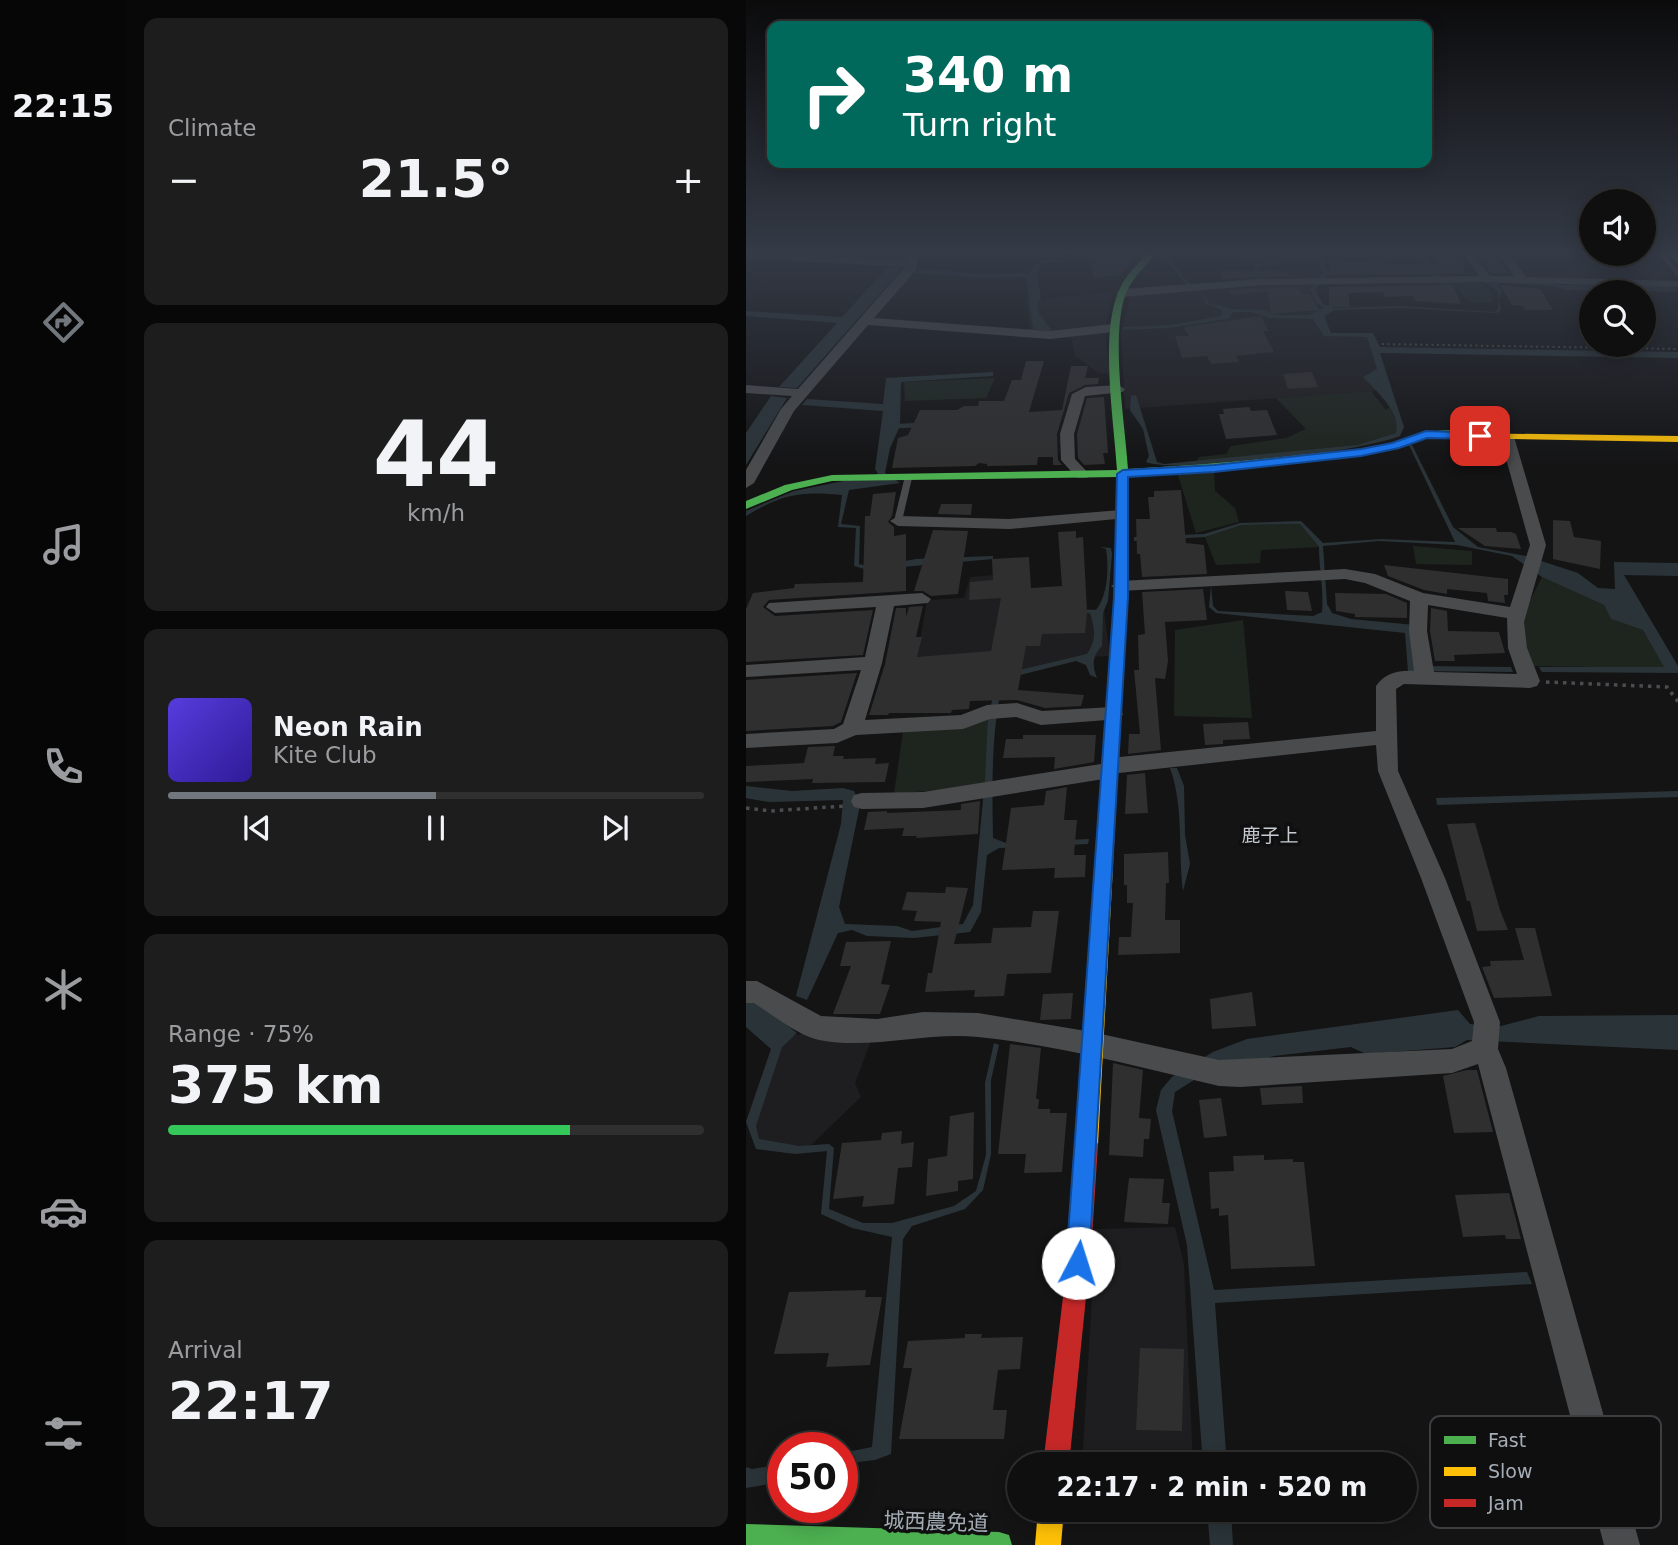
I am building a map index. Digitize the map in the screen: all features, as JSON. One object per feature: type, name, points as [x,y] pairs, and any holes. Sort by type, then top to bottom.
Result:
[{"type":"main road","points":[[1057,1452],[1081,1238],[1120,586],[1123,474],[1115,322]]},
{"type":"main road","points":[[746,505],[806,482],[846,477],[1123,474],[1214,468],[1361,452],[1395,446],[1426,435],[1679,439]]},
{"type":"main road","points":[[1048,1545],[1051,1522]]},
{"type":"main road","name":"城西農免道","points":[[746,1537],[999,1545]]},
{"type":"street","points":[[746,483],[788,409],[864,322]]},
{"type":"street","points":[[880,322],[1050,335],[1113,328]]},
{"type":"street","points":[[746,389],[802,393]]},
{"type":"street","points":[[1081,475],[1068,460],[1067,434],[1079,394],[1118,389]]},
{"type":"street","points":[[1507,437],[1538,545],[1535,564],[1516,614],[1515,644],[1526,673],[1424,672],[1400,677],[1386,686],[1385,737],[1388,771],[1433,878],[1486,1036],[1587,1416]]},
{"type":"street","points":[[898,521],[1010,524],[1121,515]]},
{"type":"street","points":[[1120,586],[1324,575],[1369,578],[1419,598],[1516,614]]},
{"type":"street","points":[[775,607],[922,598]]},
{"type":"street","points":[[1419,598],[1419,631],[1424,672]]},
{"type":"street","points":[[852,728],[873,663],[886,601]]},
{"type":"street","points":[[746,671],[873,663]]},
{"type":"street","points":[[746,741],[837,736],[852,728],[964,722],[993,712],[1017,710],[1041,718],[1113,714]]},
{"type":"street","points":[[862,801],[923,800],[1110,768],[1385,737]]},
{"type":"street","points":[[746,992],[757,992],[818,1028],[877,1031],[923,1024],[978,1025],[1092,1044],[1219,1073],[1452,1061],[1486,1036]]},
{"type":"street","points":[[1617,1528],[1622,1545]]},
{"type":"lane","points":[[898,521],[908,478]]},
{"type":"path","points":[[1382,344],[1679,349]]},
{"type":"path","points":[[1526,673],[1667,687],[1679,703]]},
{"type":"path","points":[[746,808],[770,811],[839,808]]},
{"type":"shaded area","points":[[825,322],[855,322],[797,388],[779,387],[837,323]]},
{"type":"shaded area","points":[[1029,322],[1107,322],[1105,330],[1110,374],[1099,373],[1075,356],[1070,332],[1030,330]]},
{"type":"shaded area","points":[[1032,322],[1046,322],[1052,329],[1050,331],[1033,329]]},
{"type":"shaded area","points":[[1123,322],[1321,322],[1329,334],[1371,334],[1389,390],[1125,409],[1121,331]]},
{"type":"shaded area","points":[[1208,322],[1169,328],[1123,330],[1123,327]]},
{"type":"shaded area","points":[[1315,322],[1327,322],[1331,333],[1373,333],[1380,347],[1579,350],[1579,356],[1380,353],[1404,427],[1400,436],[1350,448],[1272,460],[1195,466],[1165,465],[1146,462],[1149,456],[1143,429],[1130,410],[1131,396],[1136,395],[1157,462],[1164,464],[1357,445],[1396,433],[1397,425],[1391,410],[1363,377],[1377,369],[1367,337],[1324,336]]},
{"type":"shaded area","points":[[1656,352],[1678,352],[1678,358],[1618,357],[1656,357]]},
{"type":"shaded area","points":[[993,372],[993,376],[901,382],[900,426],[890,448],[885,473],[900,483],[849,490],[841,524],[860,526],[859,564],[871,567],[916,559],[993,556],[993,559],[868,570],[854,566],[856,528],[838,527],[842,495],[815,493],[792,496],[770,503],[746,516],[746,511],[794,491],[878,474],[875,469],[883,411],[802,405],[807,399],[883,404],[886,378]]},
{"type":"shaded area","points":[[995,378],[986,398],[905,401],[904,382]]},
{"type":"shaded area","points":[[1371,391],[1386,410],[1390,407],[1398,425],[1396,433],[1357,445],[1196,462],[1199,457],[1226,454],[1231,446],[1286,438],[1306,429],[1276,398]]},
{"type":"shaded area","points":[[771,396],[787,398],[746,465],[746,433]]},
{"type":"shaded area","points":[[1409,445],[1412,445],[1453,527],[1478,547],[1526,556],[1578,573],[1598,588],[1615,589],[1614,562],[1678,563],[1678,576],[1624,575],[1678,666],[1678,673],[1542,672],[1539,667],[1664,667],[1643,630],[1611,619],[1604,605],[1542,577],[1512,556],[1457,545],[1379,541],[1323,546],[1327,604],[1332,613],[1351,619],[1415,625],[1419,666],[1511,667],[1513,672],[1408,671],[1405,633],[1216,613],[1209,607],[1211,586],[1213,606],[1218,611],[1313,616],[1322,612],[1319,547],[1300,524],[1242,525],[1205,537],[1134,541],[1134,537],[1204,534],[1240,523],[1301,521],[1323,543],[1381,539],[1455,542]]},
{"type":"shaded area","points":[[1214,470],[1215,491],[1235,508],[1239,522],[1196,533],[1177,472]]},
{"type":"shaded area","points":[[1300,524],[1319,547],[1261,550],[1260,563],[1216,565],[1205,537],[1242,525]]},
{"type":"shaded area","points":[[1413,546],[1472,551],[1472,565],[1416,564]]},
{"type":"shaded area","points":[[1099,547],[1111,548],[1112,554],[1108,601],[1103,613],[1102,646],[1094,661],[1097,678],[1090,675],[1086,665],[1076,661],[1012,677],[1002,685],[993,761],[993,838],[1006,843],[1089,839],[1088,844],[999,848],[987,855],[981,912],[970,932],[914,938],[867,936],[852,930],[838,933],[807,1000],[796,996],[841,824],[843,800],[769,802],[746,798],[746,786],[792,791],[843,788],[854,791],[860,805],[839,907],[845,924],[897,926],[912,931],[963,924],[973,905],[988,718],[998,675],[1087,654],[1094,634],[1090,613],[1062,612],[1068,609],[1096,610],[1100,604],[1107,581],[1107,564],[1106,549]]},
{"type":"shaded area","points":[[1006,574],[1020,612],[1104,609],[1110,656],[1089,657],[1003,676],[908,658],[918,654],[927,600],[964,598],[970,577]]},
{"type":"shaded area","points":[[1542,577],[1604,605],[1611,619],[1643,630],[1665,668],[1529,666],[1522,617]]},
{"type":"shaded area","points":[[1243,620],[1252,718],[1174,716],[1175,630]]},
{"type":"shaded area","points":[[991,718],[989,785],[894,794],[903,732]]},
{"type":"shaded area","points":[[1170,768],[1177,768],[1184,786],[1185,835],[1190,864],[1183,891],[1179,813]]},
{"type":"shaded area","points":[[1679,791],[1678,797],[1437,805],[1436,798]]},
{"type":"shaded area","points":[[746,1002],[756,1002],[797,1033],[782,1047],[756,1126],[759,1139],[799,1146],[829,1144],[834,1148],[829,1209],[863,1223],[892,1223],[954,1206],[976,1191],[986,1155],[985,1083],[994,1043],[999,1045],[991,1080],[991,1154],[983,1190],[965,1209],[912,1226],[903,1239],[891,1454],[875,1460],[858,1462],[858,1450],[872,1447],[892,1237],[852,1228],[821,1214],[827,1151],[795,1154],[756,1149],[746,1122],[771,1049],[746,1027]]},
{"type":"shaded area","points":[[1458,1010],[1470,1024],[1497,1027],[1539,1016],[1678,1015],[1678,1050],[1467,1040],[1455,1047],[1366,1054],[1351,1047],[1274,1056],[1252,1063],[1221,1063],[1175,1092],[1172,1111],[1214,1290],[1527,1272],[1532,1284],[1215,1303],[1226,1452],[1202,1452],[1187,1245],[1156,1110],[1161,1090],[1172,1077],[1213,1052],[1247,1039]]},
{"type":"shaded area","points":[[807,1032],[871,1041],[855,1083],[861,1097],[807,1149],[755,1144],[751,1128],[778,1040]]},
{"type":"shaded area","points":[[1175,1227],[1184,1264],[1192,1452],[1083,1452],[1096,1229]]},
{"type":"shaded area","points":[[746,1467],[752,1469],[767,1467],[767,1484],[746,1488]]},
{"type":"shaded area","points":[[1208,1522],[1232,1522],[1233,1545],[1210,1545]]},
{"type":"building","points":[[1218,322],[1264,322],[1268,331],[1263,331],[1274,352],[1236,356],[1239,362],[1211,364],[1207,356],[1182,358],[1175,336],[1189,336],[1183,327]]},
{"type":"building","points":[[1026,361],[1044,361],[1029,412],[1062,410],[1071,366],[1088,366],[1085,378],[1099,378],[1098,384],[1085,385],[1069,393],[1057,434],[1058,460],[1062,465],[1053,465],[1053,457],[1038,457],[1037,465],[987,466],[979,463],[975,466],[892,468],[898,438],[908,435],[920,410],[957,410],[964,406],[978,406],[979,401],[1004,401],[1012,380],[1021,380]]},
{"type":"building","points":[[1312,372],[1318,387],[1288,389],[1283,374]]},
{"type":"building","points":[[1104,397],[1108,453],[1103,453],[1105,464],[1084,465],[1078,458],[1077,434],[1087,398]]},
{"type":"building","points":[[1249,407],[1251,411],[1267,410],[1277,435],[1226,439],[1219,414],[1224,414],[1223,409]]},
{"type":"building","points":[[1181,490],[1186,543],[1204,545],[1207,574],[1142,577],[1140,554],[1137,554],[1136,519],[1150,519],[1148,497],[1154,497],[1154,491]]},
{"type":"building","points":[[896,492],[892,516],[888,522],[894,527],[894,536],[906,534],[906,591],[769,600],[763,607],[775,616],[873,610],[863,655],[746,662],[746,609],[753,593],[794,588],[795,584],[863,582],[865,516],[870,516],[873,494]]},
{"type":"building","points":[[941,504],[972,504],[971,515],[938,514]]},
{"type":"building","points":[[1553,520],[1570,521],[1574,537],[1601,541],[1600,569],[1553,559]]},
{"type":"building","points":[[1458,528],[1496,528],[1497,532],[1511,532],[1516,534],[1521,549],[1485,546]]},
{"type":"building","points":[[933,530],[968,531],[958,594],[931,596],[923,591],[914,591]]},
{"type":"building","points":[[1076,531],[1076,538],[1083,537],[1087,611],[1085,633],[1042,634],[1040,646],[1026,646],[1018,690],[1084,695],[1081,706],[1045,708],[1017,700],[970,701],[969,709],[952,710],[951,713],[869,715],[885,664],[896,608],[906,608],[906,617],[909,607],[923,606],[916,637],[922,637],[917,657],[991,651],[1001,598],[969,600],[970,582],[993,580],[992,559],[1029,557],[1031,588],[1062,586],[1058,532]]},
{"type":"building","points":[[1384,565],[1508,579],[1508,595],[1504,595],[1505,603],[1488,601],[1487,593],[1447,589],[1447,594],[1424,590],[1388,576]]},
{"type":"building","points":[[1203,589],[1207,620],[1165,622],[1168,661],[1165,679],[1155,678],[1161,750],[1128,754],[1129,734],[1140,734],[1134,670],[1139,670],[1138,635],[1145,634],[1142,592]]},
{"type":"building","points":[[1285,591],[1308,592],[1312,611],[1287,610]]},
{"type":"building","points":[[1335,593],[1386,594],[1407,603],[1407,618],[1355,617],[1355,614],[1336,611]]},
{"type":"building","points":[[1431,608],[1447,611],[1448,631],[1499,632],[1505,653],[1454,655],[1455,661],[1435,661],[1430,631]]},
{"type":"building","points":[[857,673],[841,722],[833,726],[746,731],[746,680]]},
{"type":"building","points":[[1248,722],[1250,739],[1223,740],[1223,744],[1205,745],[1203,724]]},
{"type":"building","points":[[1023,735],[1096,735],[1094,762],[1054,769],[1055,757],[1003,758],[1006,739],[1023,739]]},
{"type":"building","points":[[835,746],[833,756],[844,756],[843,759],[876,758],[875,764],[889,763],[885,782],[812,783],[813,779],[746,782],[746,766],[804,763],[808,747]]},
{"type":"building","points":[[1145,773],[1148,813],[1125,814],[1127,775]]},
{"type":"building","points":[[1067,787],[1064,820],[1077,820],[1074,855],[1086,855],[1085,877],[1054,878],[1055,868],[1002,870],[1011,808],[1044,805],[1046,791]]},
{"type":"building","points":[[980,801],[978,834],[916,838],[917,836],[902,836],[904,828],[864,830],[868,812],[961,810],[961,804]]},
{"type":"building","points":[[1475,823],[1508,930],[1477,931],[1470,901],[1467,901],[1447,824]]},
{"type":"building","points":[[1168,852],[1169,883],[1166,883],[1165,920],[1180,920],[1180,953],[1118,955],[1119,937],[1131,937],[1133,903],[1127,903],[1124,854]]},
{"type":"building","points":[[946,887],[968,888],[954,944],[991,943],[993,928],[1031,927],[1033,911],[1059,911],[1051,973],[1007,974],[1004,996],[974,997],[975,990],[925,992],[928,973],[932,973],[941,922],[914,921],[917,911],[902,910],[907,892],[945,893]]},
{"type":"building","points":[[1515,928],[1535,928],[1552,996],[1494,998],[1482,967],[1491,966],[1490,961],[1524,960]]},
{"type":"building","points":[[891,941],[881,984],[890,985],[880,1014],[833,1014],[851,966],[840,966],[846,942]]},
{"type":"building","points":[[1252,992],[1256,1026],[1212,1029],[1210,999]]},
{"type":"building","points":[[1073,993],[1071,1019],[1040,1020],[1043,994]]},
{"type":"building","points":[[1010,1044],[1041,1048],[1036,1099],[1039,1099],[1038,1109],[1050,1109],[1050,1113],[1067,1113],[1062,1172],[1024,1173],[1026,1154],[998,1154]]},
{"type":"building","points":[[1113,1063],[1143,1070],[1139,1118],[1151,1119],[1149,1139],[1144,1139],[1143,1157],[1109,1155]]},
{"type":"building","points":[[1477,1070],[1493,1132],[1454,1133],[1443,1076]]},
{"type":"building","points":[[1302,1086],[1303,1103],[1262,1105],[1260,1088]]},
{"type":"building","points":[[1221,1098],[1227,1136],[1204,1138],[1199,1100]]},
{"type":"building","points":[[974,1112],[973,1179],[958,1181],[958,1191],[926,1196],[928,1159],[947,1156],[950,1116]]},
{"type":"building","points":[[902,1131],[901,1144],[914,1142],[912,1167],[898,1168],[894,1204],[862,1207],[864,1196],[833,1199],[842,1143],[881,1140],[882,1133]]},
{"type":"building","points":[[1264,1155],[1264,1160],[1293,1159],[1293,1162],[1304,1162],[1315,1266],[1231,1269],[1228,1215],[1219,1216],[1219,1208],[1211,1209],[1209,1172],[1234,1171],[1233,1156]]},
{"type":"building","points":[[1129,1178],[1164,1179],[1162,1203],[1170,1203],[1168,1224],[1124,1222]]},
{"type":"building","points":[[1509,1193],[1521,1239],[1506,1239],[1505,1235],[1463,1237],[1455,1195]]},
{"type":"building","points":[[866,1290],[865,1297],[882,1297],[870,1365],[826,1367],[829,1353],[774,1354],[789,1292]]},
{"type":"building","points":[[965,1334],[982,1334],[981,1338],[1023,1337],[1020,1369],[998,1370],[993,1410],[1007,1410],[1004,1439],[899,1439],[912,1368],[903,1368],[908,1341],[965,1338]]},
{"type":"building","points":[[1140,1348],[1184,1349],[1182,1431],[1136,1430]]},
{"type":"waterway","points":[[900,426],[919,425]]},
{"type":"traffic: fast","points":[[1115,322],[1123,474],[1121,597],[1116,675]]},
{"type":"traffic: fast","points":[[746,505],[789,487],[832,478],[1082,475],[1214,468],[1361,452],[1395,446],[1426,435],[1461,436]]},
{"type":"traffic: fast","points":[[746,1537],[999,1545]]},
{"type":"traffic: slow","points":[[1461,436],[1679,439]]},
{"type":"traffic: slow","points":[[1087,1144],[1104,866]]},
{"type":"traffic: slow","points":[[1048,1545],[1050,1522]]},
{"type":"traffic: jam","points":[[1104,866],[1116,675]]},
{"type":"traffic: jam","points":[[1057,1452],[1081,1238],[1087,1144]]},
{"type":"district","name":"鹿子上","points":[[1270,835]]},
{"type":"route","points":[[1078,1263],[1121,597],[1123,474],[1214,468],[1361,452],[1395,446],[1416,436],[1480,436]]}]
